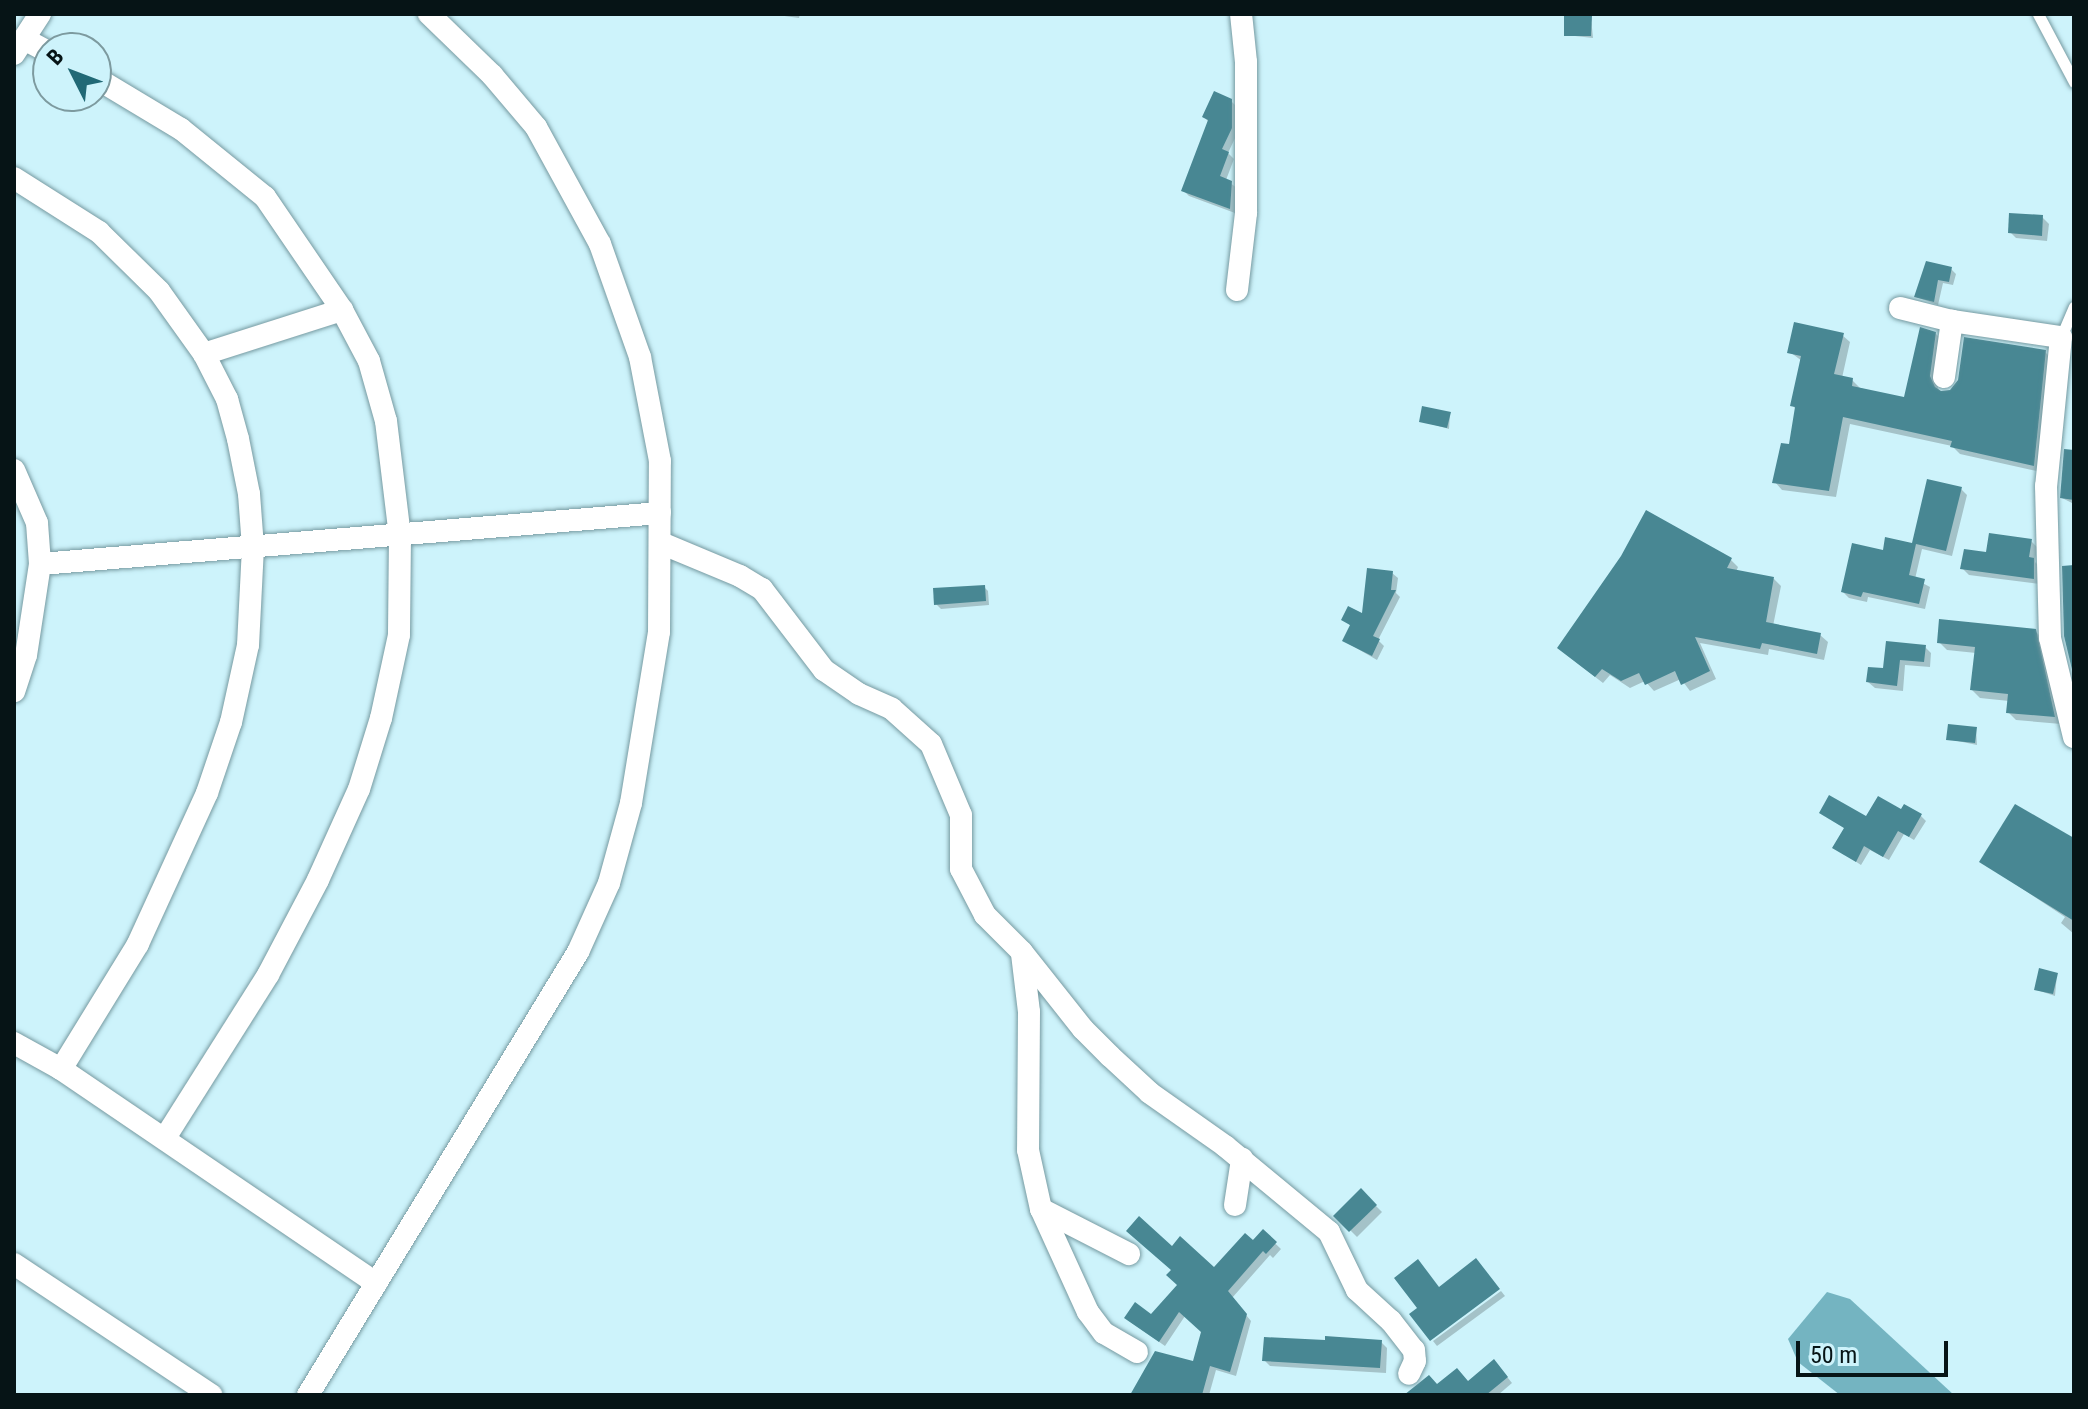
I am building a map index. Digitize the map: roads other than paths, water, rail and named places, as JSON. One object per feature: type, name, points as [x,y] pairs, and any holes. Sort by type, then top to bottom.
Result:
[{"type":"street","points":[[19,47],[40,14]]},
{"type":"street","points":[[308,1395],[578,952],[609,883],[631,803],[659,632],[660,461],[640,357],[600,244],[536,127],[492,75],[429,14]]},
{"type":"street","points":[[1237,290],[1246,213],[1246,62],[1241,14]]},
{"type":"street","points":[[112,88],[181,129],[265,197],[342,310],[369,361],[386,421],[400,536],[399,635],[381,718],[359,789],[318,880],[268,975],[165,1138]]},
{"type":"street","points":[[14,178],[99,232],[159,291],[204,354],[227,399],[238,439],[249,494],[253,547],[248,645],[231,722],[207,793],[138,944],[61,1069]]},
{"type":"street","points":[[1900,308],[1952,321],[2061,337],[2065,373],[2046,486],[2050,638],[2074,737]]},
{"type":"street","points":[[204,354],[342,310]]},
{"type":"street","points":[[1944,377],[1952,321]]},
{"type":"street","points":[[14,470],[37,523],[40,564],[26,655],[14,691]]},
{"type":"street","points":[[40,564],[660,513]]},
{"type":"street","points":[[661,543],[740,576],[762,589],[779,607],[824,670],[859,694],[892,709],[931,744],[961,815],[961,869],[985,915],[1022,952],[1083,1029],[1150,1093],[1242,1159],[1329,1232],[1357,1290],[1391,1321],[1414,1350],[1415,1361],[1409,1374]]},
{"type":"street","points":[[1022,952],[1029,1012],[1028,1150],[1041,1209],[1088,1312],[1104,1333],[1137,1352]]},
{"type":"street","points":[[14,1043],[61,1069],[376,1283]]},
{"type":"street","points":[[1235,1205],[1242,1159]]},
{"type":"street","points":[[1041,1209],[1129,1254]]},
{"type":"street","points":[[14,1264],[211,1395]]},
{"type":"lane","points":[[2038,14],[2074,82]]},
{"type":"lane","points":[[2061,337],[2074,307]]},
{"type":"water","points":[[1827,1292],[1850,1299],[1954,1395],[1840,1395],[1798,1362],[1788,1339]]}]
